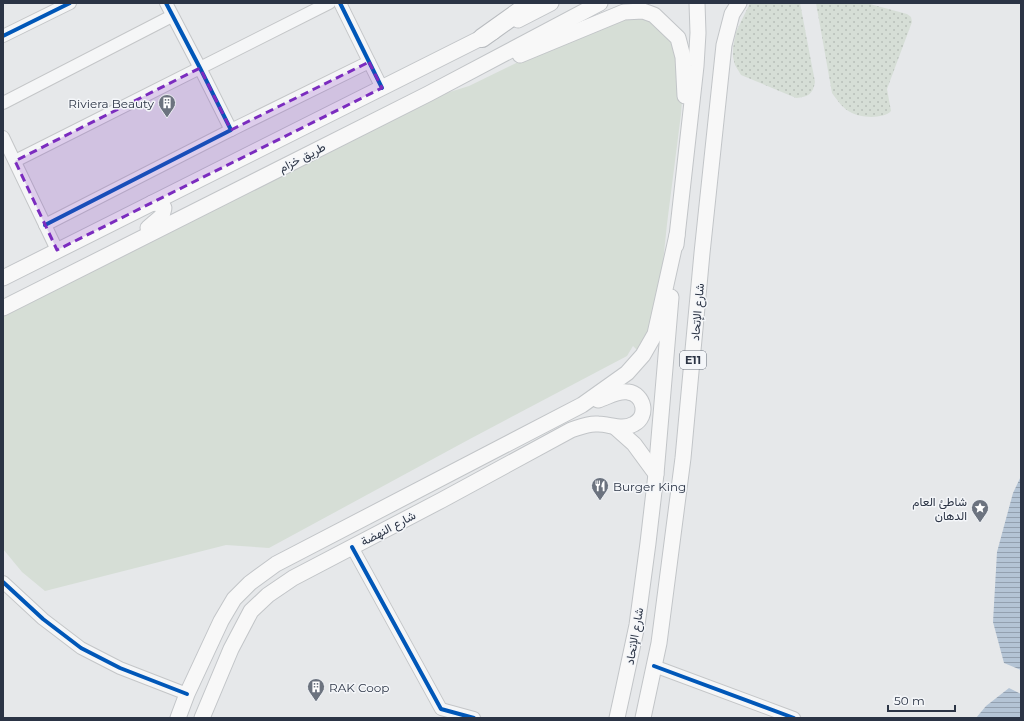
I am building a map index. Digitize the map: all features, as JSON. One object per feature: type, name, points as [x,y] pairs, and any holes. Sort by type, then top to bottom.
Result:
[{"type":"highway","points":[[482,38],[531,3]]},
{"type":"main road","points":[[3,278],[551,3]]},
{"type":"main road","name":"طريق خزام","points":[[3,308],[428,94],[600,3]]},
{"type":"main road","name":"شارع الإتحاد","points":[[617,718],[637,624],[656,474],[677,235],[696,66],[698,40],[697,3]]},
{"type":"main road","name":"شارع الإتحاد","points":[[643,718],[659,643],[683,458],[702,253],[724,45],[732,14],[739,3]]},
{"type":"main road","points":[[428,94],[624,12],[643,11],[654,15],[678,38],[682,57],[688,134]]},
{"type":"main road","points":[[120,249],[162,216],[164,208],[162,204],[152,203]]},
{"type":"main road","points":[[582,405],[627,373],[643,355],[655,334],[677,235]]},
{"type":"main road","points":[[582,405],[620,392],[629,392],[636,395],[641,401],[643,408],[641,417],[634,425],[616,428]]},
{"type":"main road","name":"شارع النهضة","points":[[178,718],[187,694],[221,622],[234,600],[255,579],[276,564],[582,405]]},
{"type":"main road","name":"شارع النهضة","points":[[202,718],[231,649],[251,611],[268,594],[293,578],[571,430],[588,424],[598,424],[616,428]]},
{"type":"main road","points":[[616,428],[634,444],[656,474]]},
{"type":"street","points":[[3,36],[70,3]]},
{"type":"street","points":[[166,3],[231,130]]},
{"type":"street","points":[[15,161],[329,3]]},
{"type":"street","points":[[340,3],[382,88]]},
{"type":"street","points":[[3,103],[172,16]]},
{"type":"street","points":[[45,225],[231,130],[369,62]]},
{"type":"street","points":[[3,137],[57,250]]},
{"type":"street","points":[[352,547],[440,713],[474,718]]},
{"type":"street","points":[[3,582],[43,619],[81,648],[120,668],[187,694]]},
{"type":"street","points":[[654,666],[760,712],[794,718]]},
{"type":"highlighted area","points":[[369,62],[382,88],[57,250],[15,161],[200,68],[231,130]]},
{"type":"shaded area","points":[[750,3],[800,3],[815,82],[813,89],[807,96],[796,98],[741,75],[735,65],[733,48],[736,32]]},
{"type":"shaded area","points":[[816,3],[866,3],[907,14],[911,17],[912,22],[887,89],[891,111],[888,114],[872,117],[856,115],[843,107],[832,93]]},
{"type":"shaded area","points":[[616,14],[664,18],[685,62],[681,114],[658,311],[637,350],[633,346],[627,356],[269,548],[226,545],[45,591],[22,572],[3,549],[3,315],[440,95],[469,86]]},
{"type":"water","points":[[1021,476],[1021,670],[1004,663],[993,622],[997,552],[1013,493]]},
{"type":"water","points":[[1009,688],[1021,694],[1021,718],[976,718],[986,706]]},
{"type":"cycle path","points":[[3,36],[70,3]]},
{"type":"cycle path","points":[[45,225],[231,130],[166,3]]},
{"type":"cycle path","points":[[340,3],[382,88]]},
{"type":"cycle path","points":[[352,547],[441,709],[474,718]]},
{"type":"cycle path","points":[[3,582],[43,619],[81,648],[120,668],[187,694]]},
{"type":"cycle path","points":[[654,666],[794,718]]},
{"type":"place","name":"Riviera Beauty","points":[[167,118]]},
{"type":"place","name":"Burger King","points":[[600,501]]},
{"type":"place","name":"شاطئ العام الدهان","points":[[980,523]]},
{"type":"place","name":"RAK Coop","points":[[316,702]]}]
